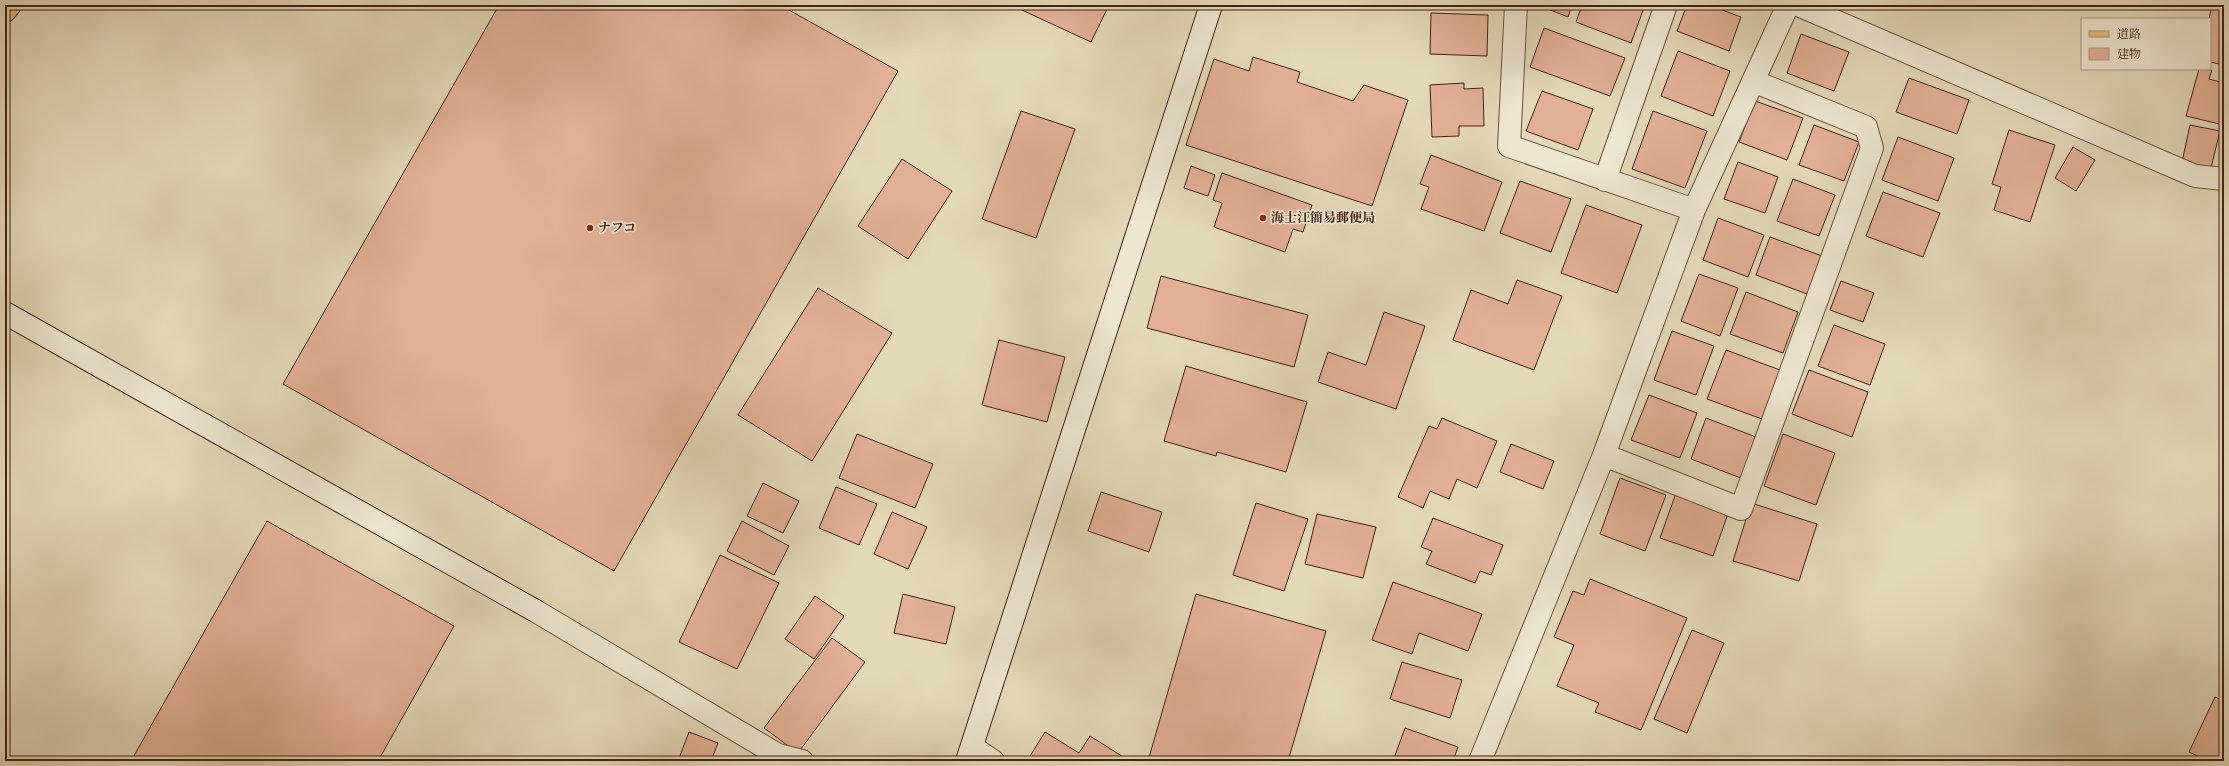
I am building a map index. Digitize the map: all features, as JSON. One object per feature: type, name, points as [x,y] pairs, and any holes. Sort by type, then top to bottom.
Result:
[{"type":"main road","points":[[5,11],[10,5]]},
{"type":"street","points":[[993,761],[969,754],[1211,5]]},
{"type":"street","points":[[1516,5],[1509,146],[1694,210]]},
{"type":"street","points":[[1605,180],[1666,5]]},
{"type":"street","points":[[1480,761],[1604,455],[1694,210],[1788,5]]},
{"type":"street","points":[[1798,5],[2195,176],[2224,179]]},
{"type":"street","points":[[1604,455],[1741,509],[1872,148],[1866,128],[1753,81]]},
{"type":"street","points":[[5,313],[534,610],[778,755],[802,761]]},
{"type":"building","name":"ナフコ","points":[[499,5],[780,5],[898,71],[614,571],[283,384]]},
{"type":"building","points":[[1011,5],[1109,5],[1091,42]]},
{"type":"building","points":[[1538,5],[1572,5],[1568,17]]},
{"type":"building","points":[[1582,5],[1645,5],[1631,43],[1576,22]]},
{"type":"building","points":[[1687,5],[1709,5],[1741,17],[1729,51],[1677,31]]},
{"type":"building","points":[[2212,5],[2224,5],[2224,65],[2211,62],[2211,18],[2209,18]]},
{"type":"building","points":[[1431,13],[1488,15],[1487,56],[1430,54]]},
{"type":"building","points":[[1544,28],[1625,58],[1610,96],[1530,67]]},
{"type":"building","points":[[1801,34],[1849,52],[1834,91],[1787,73]]},
{"type":"building","points":[[1678,51],[1730,71],[1713,116],[1661,96]]},
{"type":"building","points":[[1253,57],[1300,72],[1297,82],[1353,101],[1364,85],[1408,100],[1372,206],[1186,145],[1214,59],[1249,71]]},
{"type":"building","points":[[2199,70],[2212,70],[2209,79],[2224,83],[2224,125],[2186,116]]},
{"type":"building","points":[[1909,78],[1969,100],[1957,134],[1896,112]]},
{"type":"building","points":[[1464,83],[1464,89],[1483,88],[1484,126],[1459,126],[1459,136],[1432,137],[1430,85]]},
{"type":"building","points":[[1542,91],[1593,109],[1578,150],[1526,131]]},
{"type":"building","points":[[1755,101],[1803,118],[1787,160],[1739,142]]},
{"type":"building","points":[[1021,111],[1075,129],[1036,238],[982,219]]},
{"type":"building","points":[[1653,111],[1707,131],[1685,188],[1632,169]]},
{"type":"building","points":[[1814,125],[1859,142],[1844,181],[1799,165]]},
{"type":"building","points":[[2190,125],[2220,131],[2211,168],[2182,162]]},
{"type":"building","points":[[2009,130],[2055,145],[2030,222],[1994,210],[2001,187],[1992,184]]},
{"type":"building","points":[[1898,137],[1954,158],[1938,201],[1882,180]]},
{"type":"building","points":[[2073,147],[2095,160],[2076,191],[2055,178]]},
{"type":"building","points":[[1431,155],[1502,182],[1484,231],[1421,209],[1429,187],[1420,184]]},
{"type":"building","points":[[902,159],[952,191],[908,259],[858,226]]},
{"type":"building","points":[[1738,162],[1778,177],[1765,213],[1724,199]]},
{"type":"building","points":[[1191,166],[1215,175],[1208,196],[1184,188]]},
{"type":"building","points":[[1222,173],[1312,205],[1303,232],[1293,229],[1285,252],[1214,227],[1222,203],[1213,200]]},
{"type":"building","points":[[1793,179],[1835,195],[1819,236],[1777,221]]},
{"type":"building","points":[[1520,181],[1571,199],[1551,252],[1500,233]]},
{"type":"building","points":[[1883,192],[1940,213],[1923,257],[1866,236]]},
{"type":"building","points":[[1586,205],[1642,225],[1617,293],[1561,273]]},
{"type":"building","points":[[1718,218],[1764,235],[1748,277],[1703,260]]},
{"type":"building","points":[[1770,237],[1822,256],[1807,294],[1756,275]]},
{"type":"building","points":[[1699,274],[1738,288],[1720,336],[1681,321]]},
{"type":"building","points":[[1161,276],[1308,315],[1294,367],[1147,328]]},
{"type":"building","points":[[1517,280],[1562,296],[1534,370],[1453,340],[1471,290],[1508,304]]},
{"type":"building","points":[[1841,281],[1874,293],[1863,322],[1830,310]]},
{"type":"building","points":[[818,288],[892,333],[812,461],[738,415]]},
{"type":"building","points":[[1746,292],[1798,312],[1783,353],[1730,334]]},
{"type":"building","points":[[1384,312],[1425,326],[1396,409],[1318,382],[1328,352],[1366,365]]},
{"type":"building","points":[[1834,325],[1885,344],[1870,385],[1818,366]]},
{"type":"building","points":[[1672,331],[1714,346],[1696,395],[1654,380]]},
{"type":"building","points":[[999,340],[1065,357],[1047,422],[982,405]]},
{"type":"building","points":[[1726,350],[1780,370],[1762,419],[1707,399]]},
{"type":"building","points":[[1186,366],[1307,402],[1286,472],[1217,452],[1216,456],[1164,441]]},
{"type":"building","points":[[1809,370],[1868,392],[1852,437],[1792,414]]},
{"type":"building","points":[[1649,395],[1697,413],[1680,458],[1631,440]]},
{"type":"building","points":[[1442,418],[1497,441],[1477,488],[1457,479],[1449,499],[1430,491],[1423,508],[1398,497],[1429,426],[1437,429]]},
{"type":"building","points":[[1706,418],[1756,437],[1741,478],[1691,459]]},
{"type":"building","points":[[857,434],[933,464],[915,508],[839,478]]},
{"type":"building","points":[[1783,434],[1835,453],[1816,505],[1764,486]]},
{"type":"building","points":[[1511,444],[1554,461],[1543,489],[1500,472]]},
{"type":"building","points":[[1620,478],[1666,495],[1645,551],[1600,534]]},
{"type":"building","points":[[763,483],[799,501],[783,533],[747,516]]},
{"type":"building","points":[[836,487],[877,504],[859,545],[819,528]]},
{"type":"building","points":[[1101,492],[1162,512],[1149,552],[1088,531]]},
{"type":"building","points":[[1676,493],[1729,511],[1713,556],[1660,538]]},
{"type":"building","points":[[1256,503],[1308,519],[1284,591],[1233,575]]},
{"type":"building","points":[[1751,503],[1817,524],[1799,581],[1733,561]]},
{"type":"building","points":[[892,512],[927,527],[908,569],[874,554]]},
{"type":"building","points":[[1317,514],[1376,527],[1363,578],[1305,564]]},
{"type":"building","points":[[1433,518],[1503,545],[1491,575],[1480,571],[1475,583],[1426,564],[1432,551],[1421,547]]},
{"type":"building","points":[[267,521],[454,626],[378,761],[131,761]]},
{"type":"building","points":[[742,521],[789,546],[774,575],[727,551]]},
{"type":"building","points":[[720,555],[779,583],[737,669],[679,642]]},
{"type":"building","points":[[1590,579],[1687,618],[1641,730],[1595,712],[1599,703],[1557,686],[1574,645],[1554,637],[1573,591],[1584,595]]},
{"type":"building","points":[[1393,582],[1482,614],[1468,651],[1419,633],[1412,654],[1372,640]]},
{"type":"building","points":[[903,594],[955,607],[946,644],[894,633]]},
{"type":"building","points":[[1196,594],[1326,631],[1288,761],[1148,761]]},
{"type":"building","points":[[815,596],[844,616],[814,659],[785,639]]},
{"type":"building","points":[[1692,630],[1724,643],[1687,733],[1654,719]]},
{"type":"building","points":[[832,638],[865,662],[798,753],[764,728]]},
{"type":"building","points":[[1402,662],[1462,680],[1450,718],[1390,699]]},
{"type":"building","points":[[2215,697],[2224,701],[2224,761],[2209,761],[2189,752]]},
{"type":"building","points":[[1405,728],[1458,747],[1453,761],[1393,761]]},
{"type":"building","points":[[689,732],[718,743],[711,761],[678,761]]},
{"type":"building","points":[[1045,732],[1079,753],[1090,736],[1125,758],[1123,761],[1027,761]]},
{"type":"place","name":"海士江簡易郵便局","points":[[1263,218]]},
{"type":"place","name":"ナフコ","points":[[590,228]]}]
